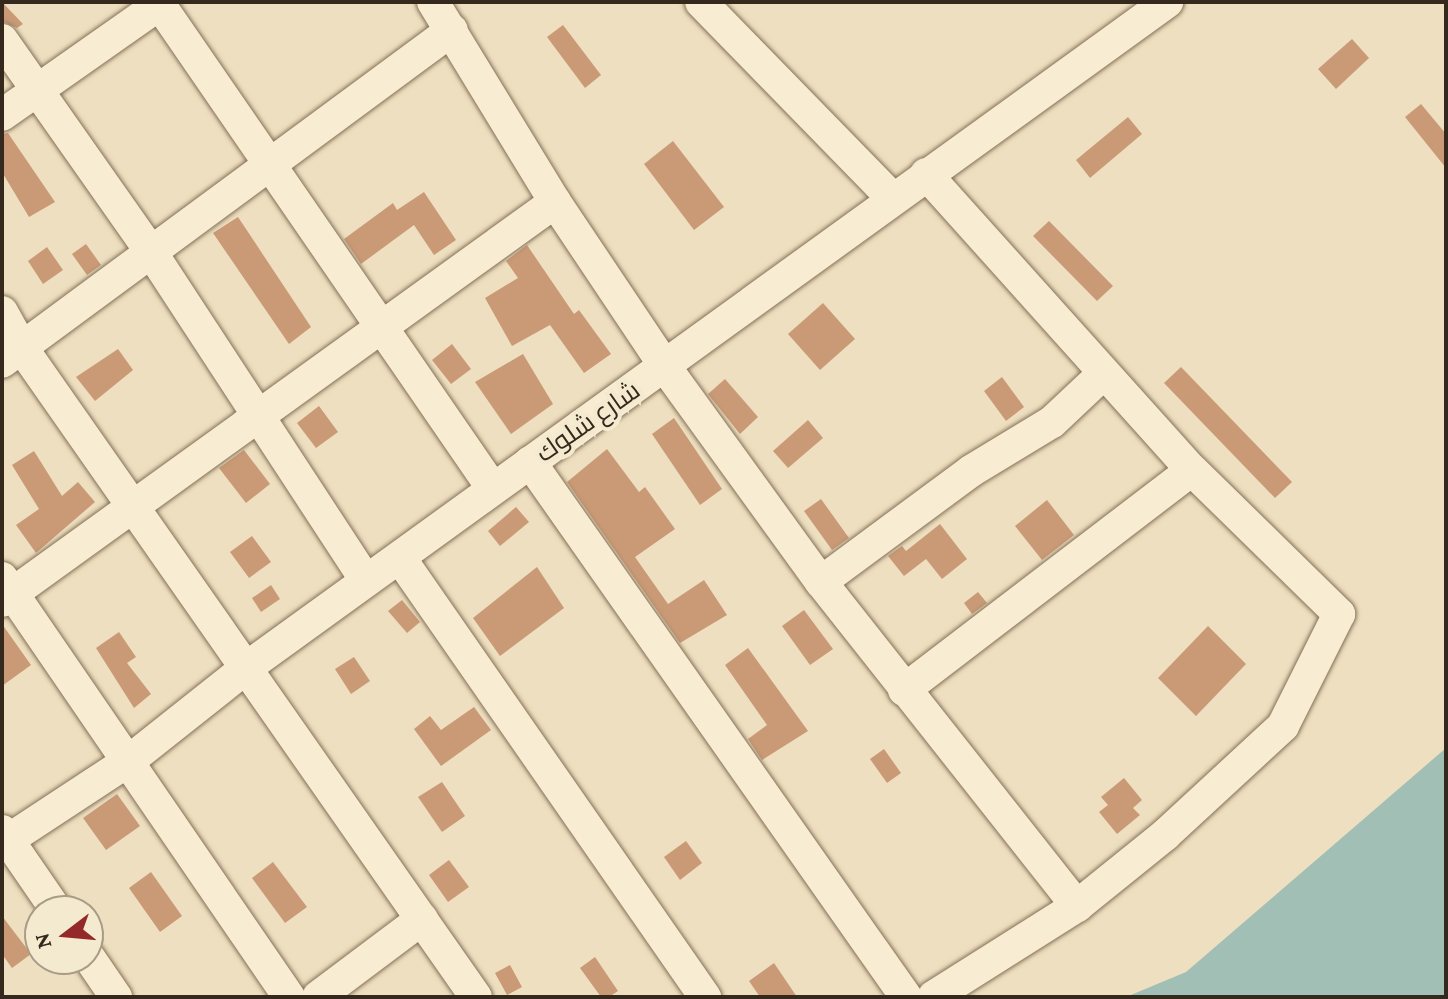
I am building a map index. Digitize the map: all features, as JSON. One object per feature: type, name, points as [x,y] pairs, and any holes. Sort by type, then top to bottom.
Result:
[{"type":"street","points":[[433,2],[555,202],[666,368],[821,582],[1077,906]]},
{"type":"street","points":[[701,2],[892,198]]},
{"type":"street","points":[[2,115],[160,3],[493,489]]},
{"type":"street","name":"شارع شلوك","points":[[4,838],[130,760],[246,668],[530,462],[666,368],[1147,8]]},
{"type":"street","points":[[12,355],[153,255],[269,162],[452,30]]},
{"type":"street","points":[[2,40],[153,255],[366,581]]},
{"type":"street","points":[[926,174],[1192,470],[1339,614],[1283,726],[1165,835],[1077,906],[933,997]]},
{"type":"street","points":[[289,997],[130,760],[5,591],[136,506],[555,202]]},
{"type":"street","points":[[2,312],[12,355],[136,506],[476,997]]},
{"type":"street","points":[[821,582],[971,471],[1052,422],[1104,373]]},
{"type":"street","points":[[530,462],[906,997]]},
{"type":"street","points":[[904,690],[1192,470]]},
{"type":"street","points":[[400,558],[705,997]]},
{"type":"street","points":[[4,838],[45,895]]},
{"type":"street","points":[[318,997],[422,919]]},
{"type":"street","points":[[101,975],[116,997]]},
{"type":"water","points":[[1446,748],[1446,997],[1126,997],[1186,972]]},
{"type":"building","points":[[2,2],[23,24],[17,28],[2,21]]},
{"type":"building","points":[[563,25],[601,75],[585,88],[547,37]]},
{"type":"building","points":[[1352,39],[1369,58],[1336,89],[1318,69]]},
{"type":"building","points":[[1421,104],[1446,134],[1446,168],[1405,117]]},
{"type":"building","points":[[1128,117],[1142,134],[1090,178],[1076,160]]},
{"type":"building","points":[[8,133],[55,202],[29,217],[2,172],[2,134]]},
{"type":"building","points":[[673,141],[724,207],[694,230],[644,164]]},
{"type":"building","points":[[424,192],[456,240],[434,255],[414,225],[361,264],[344,239],[393,203],[397,210]]},
{"type":"building","points":[[238,217],[311,327],[289,344],[213,233]]},
{"type":"building","points":[[1049,221],[1113,286],[1097,301],[1033,236]]},
{"type":"building","points":[[86,244],[101,265],[87,275],[72,254]]},
{"type":"building","points":[[527,245],[574,314],[579,310],[611,354],[584,373],[550,325],[512,346],[485,298],[518,278],[506,261]]},
{"type":"building","points":[[47,247],[63,270],[43,284],[28,261]]},
{"type":"building","points":[[823,303],[855,339],[820,370],[788,334]]},
{"type":"building","points":[[452,344],[471,369],[451,384],[432,360]]},
{"type":"building","points":[[118,349],[133,370],[95,401],[76,377]]},
{"type":"building","points":[[523,354],[553,404],[511,434],[475,382]]},
{"type":"building","points":[[1181,367],[1292,482],[1275,498],[1164,383]]},
{"type":"building","points":[[1002,377],[1024,407],[1006,421],[984,391]]},
{"type":"building","points":[[725,379],[758,417],[740,434],[708,394]]},
{"type":"building","points":[[319,406],[338,432],[316,448],[297,423]]},
{"type":"building","points":[[674,418],[722,489],[700,505],[652,434]]},
{"type":"building","points":[[808,420],[823,438],[788,468],[773,451]]},
{"type":"building","points":[[607,449],[639,492],[645,487],[675,529],[635,557],[668,604],[704,580],[727,615],[680,643],[567,482]]},
{"type":"building","points":[[244,450],[270,484],[246,503],[219,468]]},
{"type":"building","points":[[34,451],[62,496],[78,482],[95,502],[36,553],[16,525],[39,509],[12,465]]},
{"type":"building","points":[[821,499],[849,538],[832,550],[804,511]]},
{"type":"building","points":[[1047,500],[1074,535],[1042,560],[1015,526]]},
{"type":"building","points":[[516,507],[529,522],[500,546],[488,531]]},
{"type":"building","points":[[940,524],[967,559],[942,579],[926,559],[904,576],[888,556],[902,546],[906,551]]},
{"type":"building","points":[[252,536],[271,562],[249,578],[230,552]]},
{"type":"building","points":[[537,567],[564,608],[500,656],[473,618]]},
{"type":"building","points":[[271,585],[280,599],[261,612],[252,598]]},
{"type":"building","points":[[978,592],[987,603],[972,614],[964,603]]},
{"type":"building","points":[[402,600],[420,622],[407,633],[388,611]]},
{"type":"building","points":[[804,610],[833,649],[810,665],[782,626]]},
{"type":"building","points":[[2,624],[31,665],[2,686]]},
{"type":"building","points":[[1208,626],[1246,664],[1196,716],[1158,678]]},
{"type":"building","points":[[119,632],[136,657],[127,663],[151,694],[134,708],[96,648]]},
{"type":"building","points":[[748,648],[808,731],[762,760],[748,739],[767,725],[725,665]]},
{"type":"building","points":[[354,657],[370,681],[351,694],[335,669]]},
{"type":"building","points":[[474,707],[491,730],[441,766],[414,729],[430,716],[441,730]]},
{"type":"building","points":[[884,749],[901,773],[887,783],[870,759]]},
{"type":"building","points":[[1124,778],[1142,800],[1133,808],[1140,815],[1117,834],[1099,812],[1108,805],[1101,797]]},
{"type":"building","points":[[442,782],[465,816],[442,832],[418,797]]},
{"type":"building","points":[[117,794],[140,826],[106,850],[83,818]]},
{"type":"building","points":[[686,841],[702,863],[680,880],[664,857]]},
{"type":"building","points":[[449,860],[469,887],[448,902],[429,875]]},
{"type":"building","points":[[273,862],[307,907],[285,923],[252,878]]},
{"type":"building","points":[[151,872],[182,916],[160,932],[129,888]]},
{"type":"building","points":[[2,916],[24,945],[24,959],[12,968],[2,954]]},
{"type":"building","points":[[595,957],[618,991],[609,997],[601,997],[580,968]]},
{"type":"building","points":[[774,963],[797,997],[760,997],[749,981]]},
{"type":"building","points":[[510,965],[522,987],[507,995],[495,973]]}]
